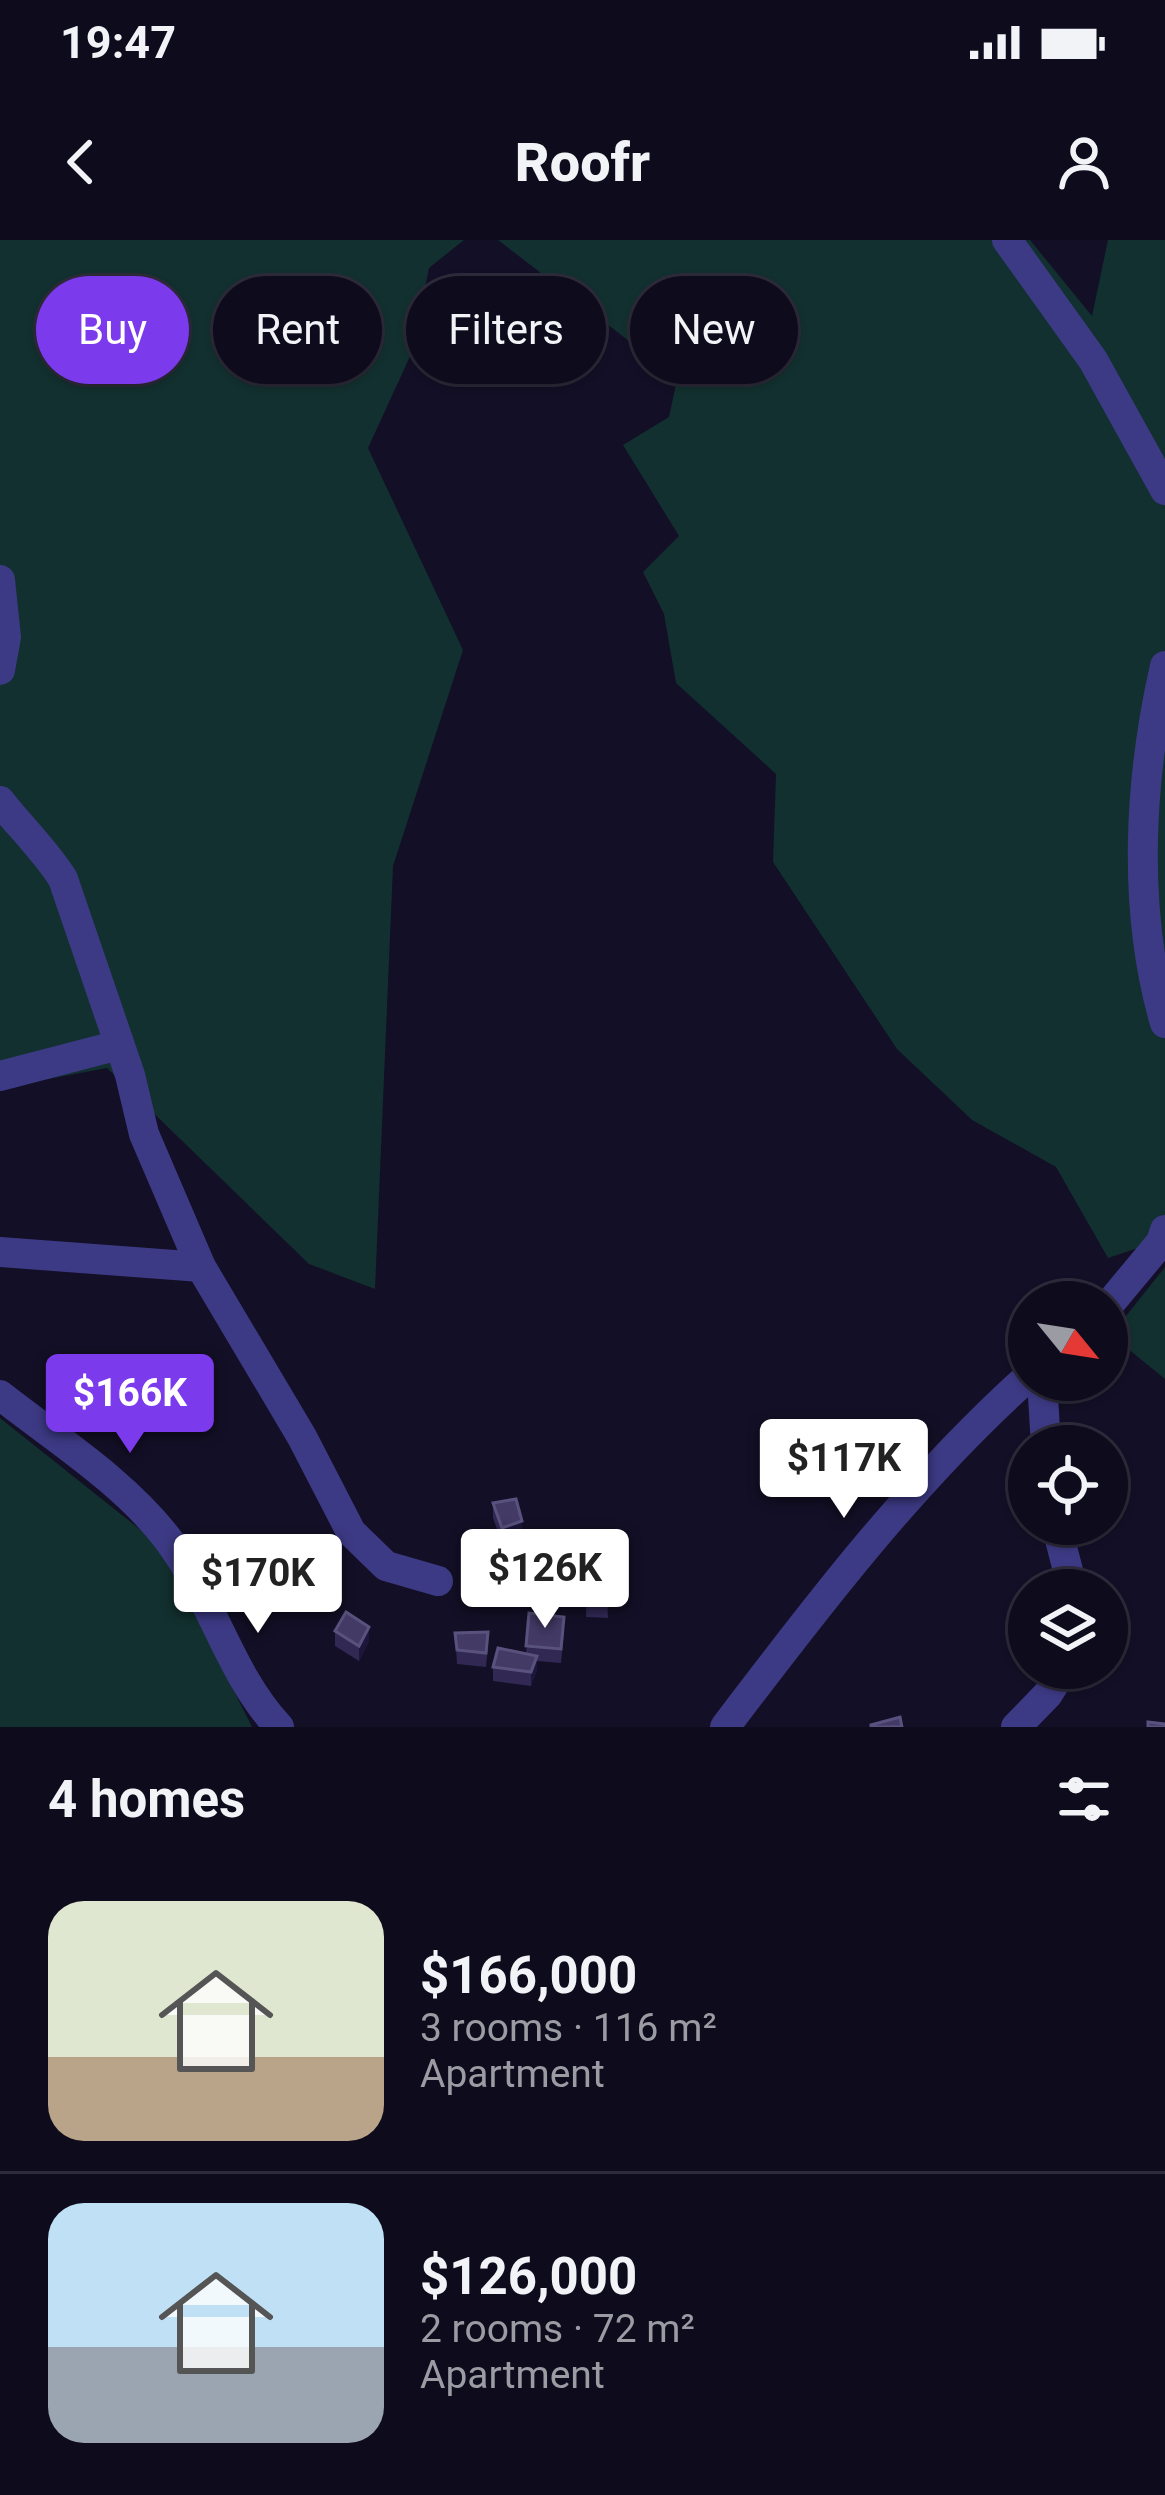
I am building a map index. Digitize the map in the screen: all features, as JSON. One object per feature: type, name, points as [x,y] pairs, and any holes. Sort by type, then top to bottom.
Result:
[{"type":"street","points":[[1007,240],[1093,360],[1165,490]]},
{"type":"street","points":[[0,580],[6,637],[0,670]]},
{"type":"street","points":[[1165,666],[1161,701],[1150,730],[1144,835],[1149,965],[1165,1023]]},
{"type":"street","points":[[0,801],[45,850],[63,879],[144,1134],[201,1267],[352,1532],[386,1566],[438,1581]]},
{"type":"street","points":[[0,1076],[118,1045]]},
{"type":"street","points":[[1128,1281],[1161,1242],[1165,1230]]},
{"type":"street","points":[[0,1252],[201,1267]]},
{"type":"street","points":[[0,1395],[126,1495],[166,1537],[194,1579],[247,1689],[279,1727]]},
{"type":"street","points":[[725,1727],[889,1518],[969,1430],[1008,1395]]},
{"type":"street","points":[[1016,1727],[1051,1689]]},
{"type":"green space","points":[[0,240],[464,240],[429,268],[427,276],[406,276],[406,365],[368,448],[463,650],[393,866],[375,1289],[309,1264],[107,1068],[0,1088]]},
{"type":"green space","points":[[498,240],[1030,240],[1092,316],[1108,240],[1165,240],[1165,1239],[1108,1258],[1056,1167],[972,1120],[897,1049],[773,862],[776,774],[676,683],[664,614],[643,572],[679,536],[623,445],[669,417],[676,384],[798,384],[798,276],[630,276],[630,342],[606,323],[606,276],[545,276]]},
{"type":"green space","points":[[1165,1267],[1165,1379],[1128,1349],[1128,1314]]},
{"type":"green space","points":[[0,1418],[162,1547],[252,1727],[0,1727]]},
{"type":"building","points":[[516,1499],[522,1521],[502,1528],[493,1503]]},
{"type":"building","points":[[599,1535],[602,1555],[583,1555],[579,1538]]},
{"type":"building","points":[[587,1570],[606,1570],[608,1603],[586,1603]]},
{"type":"building","points":[[346,1612],[369,1627],[359,1646],[335,1631]]},
{"type":"building","points":[[529,1613],[564,1617],[561,1649],[526,1646]]},
{"type":"building","points":[[488,1632],[486,1653],[457,1650],[455,1633]]},
{"type":"building","points":[[498,1648],[537,1656],[531,1672],[493,1667]]},
{"type":"building","points":[[900,1717],[902,1727],[871,1727],[871,1725]]}]
